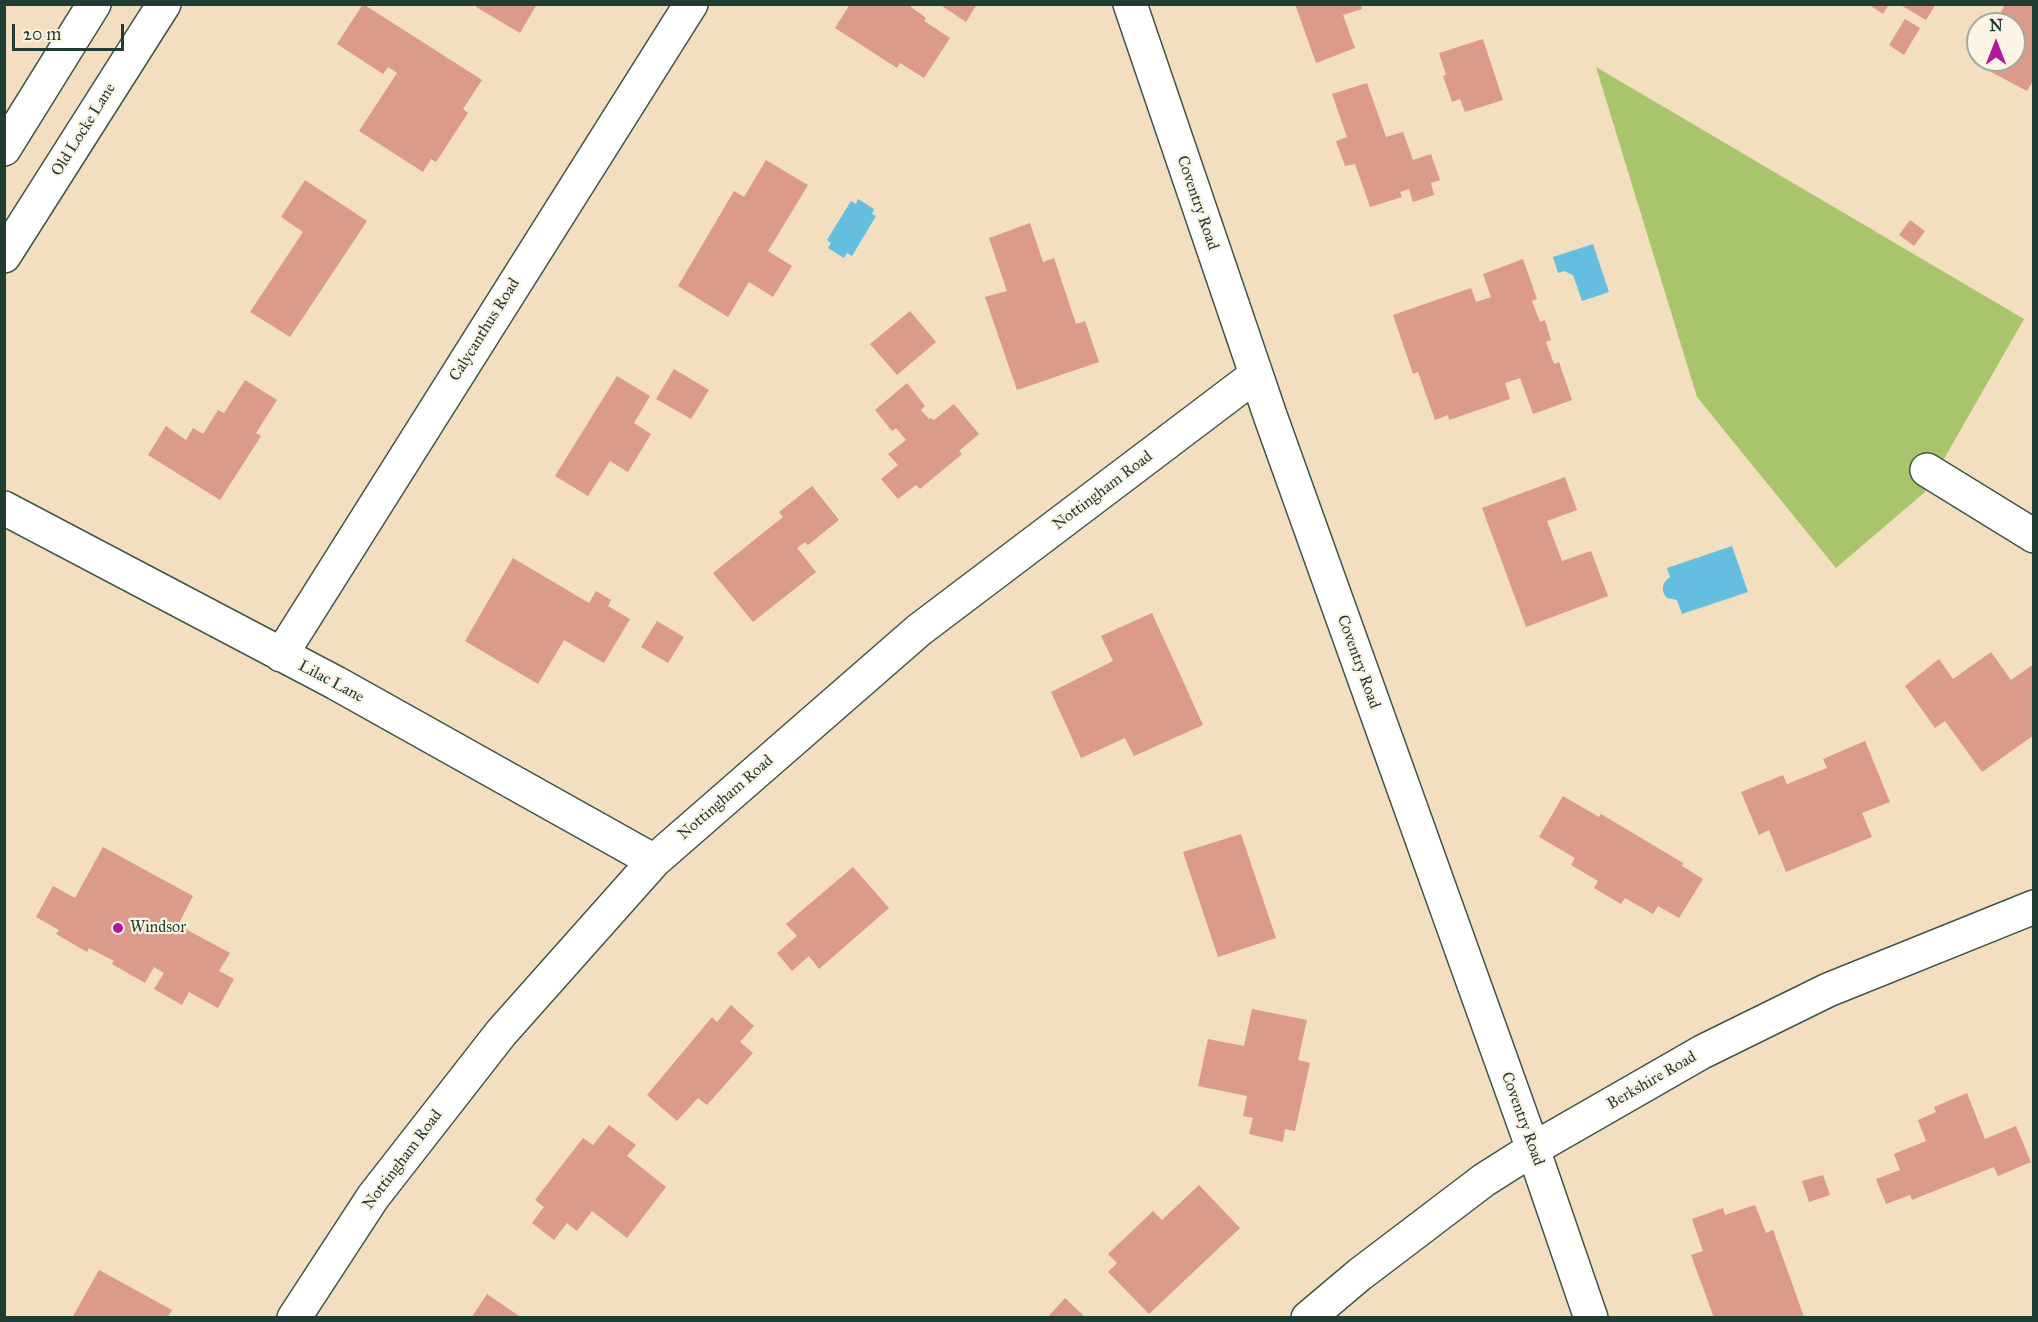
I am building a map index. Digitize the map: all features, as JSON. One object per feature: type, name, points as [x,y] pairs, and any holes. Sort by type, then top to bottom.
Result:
[{"type":"street","name":"Old Locke Lane","points":[[4,256],[164,4]]},
{"type":"street","name":"Calycanthus Road","points":[[281,655],[691,4]]},
{"type":"street","name":"Coventry Road","points":[[1130,4],[1256,375],[1591,1317]]},
{"type":"street","points":[[4,149],[87,7]]},
{"type":"street","name":"Nottingham Road","points":[[294,1317],[373,1197],[501,1033],[654,861],[919,630],[1256,375]]},
{"type":"street","points":[[1927,470],[2034,536]]},
{"type":"street","name":"Lilac Lane","points":[[4,508],[336,684],[654,861]]},
{"type":"street","name":"Berkshire Road","points":[[1308,1317],[1359,1275],[1484,1180],[1533,1149],[1702,1052],[1828,990],[2034,907]]},
{"type":"green space","points":[[1596,67],[2024,319],[1925,492],[1836,568],[1697,397]]},
{"type":"water","points":[[858,199],[874,209],[872,214],[876,216],[852,256],[847,253],[844,258],[828,248],[831,243],[827,240],[851,201],[856,204]]},
{"type":"water","points":[[1593,244],[1609,292],[1582,301],[1573,275],[1564,271],[1558,273],[1553,257]]},
{"type":"water","points":[[1732,546],[1748,592],[1682,614],[1677,600],[1667,598],[1663,592],[1664,584],[1670,577],[1667,568]]},
{"type":"building","points":[[363,4],[482,80],[463,109],[468,113],[436,162],[431,159],[423,172],[359,131],[397,73],[388,67],[383,74],[337,44]]},
{"type":"building","points":[[478,4],[537,4],[520,33],[476,7]]},
{"type":"building","points":[[850,4],[912,4],[911,7],[926,18],[924,21],[950,38],[924,78],[900,63],[897,68],[835,28]]},
{"type":"building","points":[[939,4],[977,4],[966,22]]},
{"type":"building","points":[[1295,4],[1361,4],[1362,9],[1343,15],[1355,48],[1316,63]]},
{"type":"building","points":[[1868,4],[1889,4],[1883,14]]},
{"type":"building","points":[[1899,4],[1936,4],[1926,20]]},
{"type":"building","points":[[2005,4],[2034,4],[2034,79],[2027,91],[1991,72],[2026,72],[2026,12],[2001,12]]},
{"type":"building","points":[[1905,19],[1920,28],[1904,55],[1889,45]]},
{"type":"building","points":[[1483,39],[1503,100],[1465,112],[1460,99],[1452,102],[1443,76],[1446,75],[1439,53]]},
{"type":"building","points":[[1367,83],[1386,137],[1403,132],[1413,160],[1431,154],[1440,180],[1431,183],[1434,195],[1413,202],[1409,189],[1400,192],[1402,197],[1370,207],[1355,164],[1345,166],[1336,141],[1347,137],[1332,94]]},
{"type":"building","points":[[766,160],[808,185],[768,251],[792,266],[773,297],[749,282],[728,317],[678,286],[734,191],[744,197]]},
{"type":"building","points":[[305,180],[367,221],[290,337],[250,312],[303,232],[281,217]]},
{"type":"building","points":[[1910,220],[1925,231],[1914,246],[1899,235]]},
{"type":"building","points":[[1030,223],[1043,262],[1054,258],[1076,324],[1085,321],[1099,362],[1017,390],[985,297],[1007,291],[989,238]]},
{"type":"building","points":[[1523,259],[1537,299],[1532,301],[1540,322],[1545,320],[1551,340],[1546,342],[1554,364],[1559,362],[1572,400],[1533,414],[1520,378],[1505,383],[1510,399],[1449,420],[1448,415],[1435,420],[1418,372],[1413,374],[1393,315],[1471,288],[1476,302],[1491,297],[1483,274]]},
{"type":"building","points":[[910,311],[936,342],[897,375],[870,344]]},
{"type":"building","points":[[674,369],[709,390],[691,419],[656,399]]},
{"type":"building","points":[[617,376],[650,396],[634,423],[651,434],[628,472],[610,461],[588,496],[555,476]]},
{"type":"building","points":[[245,380],[277,400],[256,433],[261,436],[220,500],[148,455],[166,426],[186,440],[193,428],[203,434],[218,410],[224,413]]},
{"type":"building","points":[[907,383],[925,406],[921,410],[929,419],[934,420],[954,404],[979,434],[959,451],[962,454],[920,489],[916,485],[898,499],[881,479],[898,465],[888,454],[906,440],[896,428],[892,431],[875,410]]},
{"type":"building","points":[[1565,477],[1577,510],[1547,521],[1562,561],[1591,551],[1608,596],[1526,627],[1482,508]]},
{"type":"building","points":[[812,486],[839,520],[808,545],[805,542],[797,548],[816,572],[753,622],[713,573],[783,517],[779,512]]},
{"type":"building","points":[[513,558],[589,603],[596,591],[611,600],[608,606],[630,619],[604,663],[564,640],[538,684],[465,641]]},
{"type":"building","points":[[1152,613],[1203,725],[1134,756],[1125,738],[1081,758],[1051,692],[1113,661],[1101,636]]},
{"type":"building","points":[[657,621],[684,637],[668,663],[641,647]]},
{"type":"building","points":[[1991,652],[2011,680],[2034,664],[2034,735],[1982,772],[1945,721],[1935,728],[1905,686],[1939,659],[1953,679]]},
{"type":"building","points":[[1865,741],[1890,802],[1862,813],[1872,837],[1786,872],[1769,830],[1759,835],[1741,792],[1783,775],[1787,784],[1827,768],[1823,759]]},
{"type":"building","points":[[1563,796],[1599,817],[1601,814],[1683,863],[1682,866],[1703,879],[1679,918],[1658,906],[1653,914],[1625,898],[1621,904],[1594,888],[1598,881],[1571,865],[1575,858],[1539,837]]},
{"type":"building","points":[[1241,834],[1276,938],[1218,957],[1183,852]]},
{"type":"building","name":"Windsor","points":[[103,847],[193,896],[178,925],[230,953],[219,971],[234,979],[218,1008],[189,992],[182,1005],[154,989],[164,973],[154,967],[145,983],[112,964],[114,961],[89,948],[87,952],[56,934],[59,930],[36,917],[53,886],[75,898]]},
{"type":"building","points":[[853,867],[889,908],[819,969],[809,956],[792,971],[777,953],[797,936],[786,924]]},
{"type":"building","points":[[731,1005],[754,1026],[740,1042],[753,1053],[707,1105],[698,1098],[677,1121],[647,1095],[712,1017],[717,1022]]},
{"type":"building","points":[[1252,1009],[1307,1020],[1298,1060],[1310,1063],[1295,1131],[1285,1129],[1283,1142],[1249,1134],[1253,1118],[1243,1116],[1247,1096],[1198,1086],[1208,1039],[1244,1046]]},
{"type":"building","points":[[1967,1093],[1985,1139],[2016,1126],[2031,1162],[1998,1176],[1994,1167],[1912,1200],[1910,1195],[1886,1204],[1876,1179],[1900,1170],[1894,1154],[1926,1141],[1918,1120],[1936,1112],[1934,1107]]},
{"type":"building","points":[[609,1125],[636,1145],[627,1156],[666,1187],[627,1238],[592,1211],[577,1231],[567,1223],[554,1240],[532,1223],[544,1207],[535,1200],[583,1138],[593,1145]]},
{"type":"building","points":[[1823,1175],[1830,1195],[1809,1202],[1802,1181]]},
{"type":"building","points":[[1199,1185],[1240,1228],[1149,1314],[1108,1272],[1117,1263],[1108,1254],[1153,1211],[1162,1220]]},
{"type":"building","points":[[1755,1205],[1766,1233],[1773,1230],[1804,1317],[1714,1318],[1691,1255],[1703,1251],[1692,1219],[1723,1208],[1725,1215]]},
{"type":"building","points":[[99,1270],[172,1310],[167,1318],[72,1318]]},
{"type":"building","points":[[487,1294],[522,1318],[471,1318]]},
{"type":"building","points":[[1065,1298],[1086,1318],[1047,1318]]},
{"type":"place","name":"Windsor","points":[[118,928]]}]
